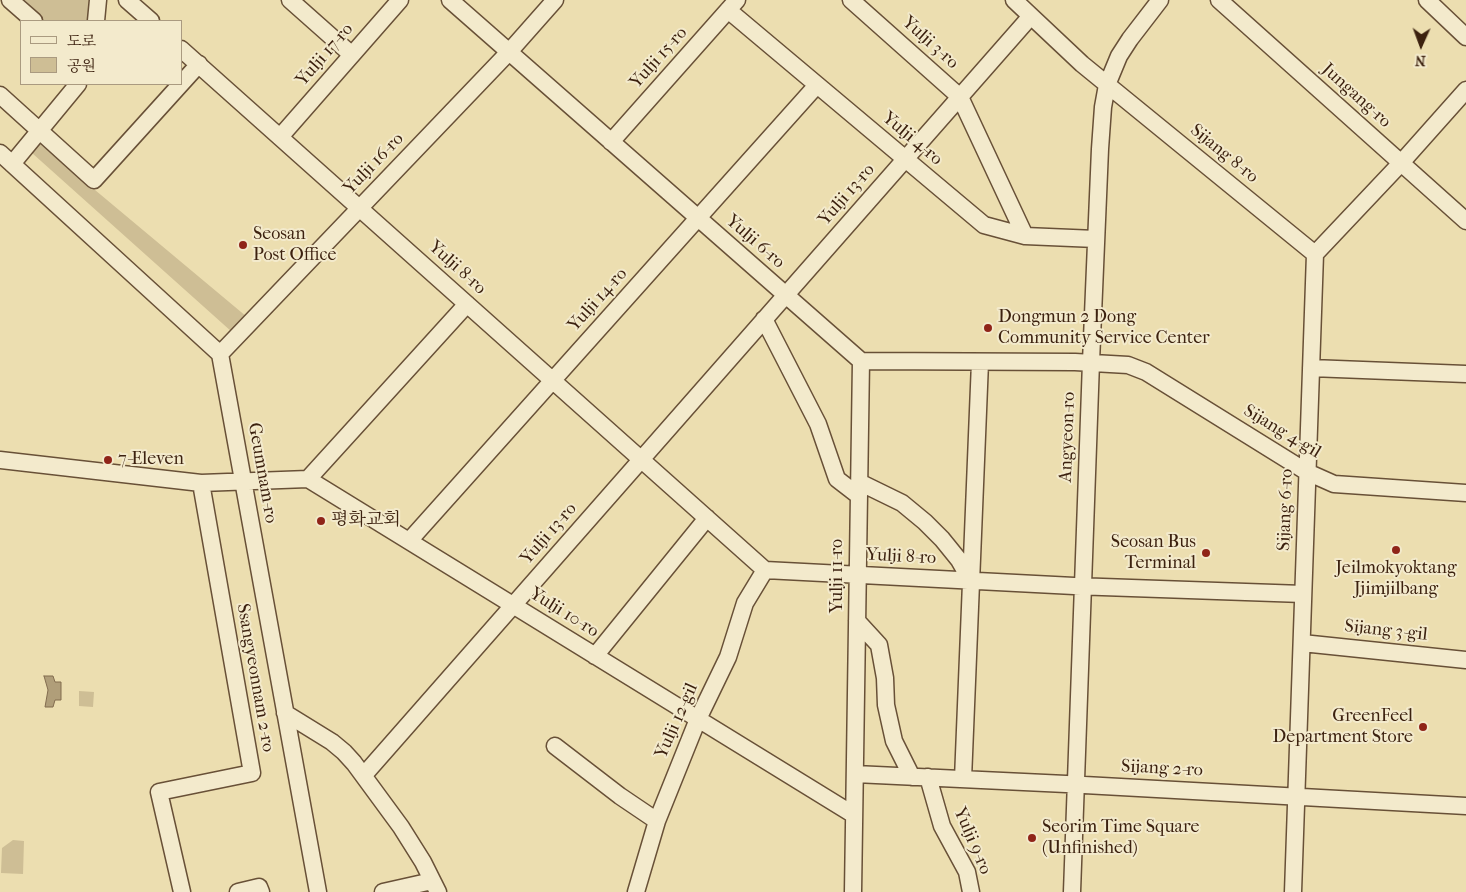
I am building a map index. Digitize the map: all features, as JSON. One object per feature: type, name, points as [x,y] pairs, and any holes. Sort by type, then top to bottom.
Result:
[{"type":"street","points":[[10,0],[33,20]]},
{"type":"street","points":[[96,20],[98,0]]},
{"type":"street","points":[[127,0],[150,20]]},
{"type":"street","points":[[290,0],[352,54]]},
{"type":"street","name":"Yulji 17-ro","points":[[280,137],[400,0]]},
{"type":"street","name":"Yulji 6-ro","points":[[450,0],[861,361]]},
{"type":"street","name":"Yulji 16-ro","points":[[220,354],[509,52],[555,0]]},
{"type":"street","name":"Yulji 3-ro","points":[[851,0],[960,97]]},
{"type":"street","name":"Sijang 8-ro","points":[[1014,0],[1082,64],[1315,254]]},
{"type":"street","name":"Angyeon-ro","points":[[1072,892],[1091,362],[1102,117],[1107,85],[1114,66],[1124,47],[1160,0]]},
{"type":"street","name":"Jungang-ro","points":[[1219,0],[1466,221]]},
{"type":"street","points":[[1427,0],[1466,37]]},
{"type":"street","name":"Yulji 4-ro","points":[[733,5],[817,85],[984,226],[1025,236],[1096,239]]},
{"type":"street","name":"Yulji 15-ro","points":[[611,142],[733,5]]},
{"type":"street","name":"Yulji 13-ro","points":[[364,775],[1031,16]]},
{"type":"street","name":"Yulji 8-ro","points":[[182,50],[765,570],[1083,586],[1303,594]]},
{"type":"street","points":[[182,83],[199,64]]},
{"type":"street","points":[[77,85],[39,131],[6,158],[220,354]]},
{"type":"street","points":[[0,96],[94,180],[180,85]]},
{"type":"street","name":"Yulji 14-ro","points":[[409,541],[817,85]]},
{"type":"street","points":[[1315,254],[1402,164],[1466,90]]},
{"type":"street","points":[[960,97],[1025,236]]},
{"type":"street","name":"Sijang 6-ro","points":[[1293,892],[1315,254]]},
{"type":"street","points":[[0,460],[201,483],[308,479],[467,304]]},
{"type":"street","points":[[764,319],[818,424],[837,479],[859,489],[902,503],[942,538],[972,581]]},
{"type":"street","name":"Geumnam-ro","points":[[220,354],[318,892]]},
{"type":"street","points":[[861,361],[1091,362]]},
{"type":"street","name":"Yulji 11-ro","points":[[861,361],[857,621],[879,645],[886,678],[886,705],[894,741],[920,777]]},
{"type":"street","points":[[963,779],[980,362]]},
{"type":"street","name":"Sijang 4-gil","points":[[1091,362],[1128,365],[1140,369],[1308,472],[1334,484],[1466,493]]},
{"type":"street","points":[[1311,368],[1466,374]]},
{"type":"street","name":"Yulji 10-ro","points":[[308,479],[854,815]]},
{"type":"street","name":"Ssangyeonnam 2-ro","points":[[182,892],[159,792],[252,773],[201,483]]},
{"type":"street","points":[[595,656],[707,518]]},
{"type":"street","name":"Yulji 12-gil","points":[[636,892],[657,821],[698,719],[728,657],[745,602],[765,570]]},
{"type":"street","points":[[853,892],[857,621]]},
{"type":"street","name":"Sijang 3-gil","points":[[1302,643],[1466,660]]},
{"type":"street","points":[[285,713],[338,747],[364,775],[401,827],[423,862],[435,886],[383,892]]},
{"type":"street","points":[[555,746],[620,796],[657,821]]},
{"type":"street","name":"Sijang 2-ro","points":[[855,774],[1076,784],[1466,806]]},
{"type":"street","name":"Yulji 9-ro","points":[[920,777],[942,826],[967,872],[971,892]]},
{"type":"street","points":[[238,892],[259,887],[260,892]]},
{"type":"green space","points":[[18,0],[94,0],[92,20],[42,20]]},
{"type":"green space","points":[[40,144],[247,317],[232,332],[32,153]]},
{"type":"green space","points":[[79,691],[94,692],[93,707],[79,706]]},
{"type":"green space","points":[[13,840],[24,841],[23,874],[1,873],[2,848]]},
{"type":"shaded area","points":[[44,676],[53,676],[55,682],[61,682],[61,700],[55,700],[53,707],[45,707],[48,690]]},
{"type":"place","name":"Seosan Post Office","points":[[243,245]]},
{"type":"place","name":"Dongmun 2 Dong Community Service Center","points":[[988,328]]},
{"type":"place","name":"7-Eleven","points":[[108,460]]},
{"type":"place","name":"평화교회","points":[[321,521]]},
{"type":"place","name":"Jeilmokyoktang Jjimjilbang","points":[[1396,550]]},
{"type":"place","name":"Seosan Bus Terminal","points":[[1206,553]]},
{"type":"place","name":"GreenFeel Department Store","points":[[1423,727]]},
{"type":"place","name":"Seorim Time Square (Unfinished)","points":[[1032,838]]}]
